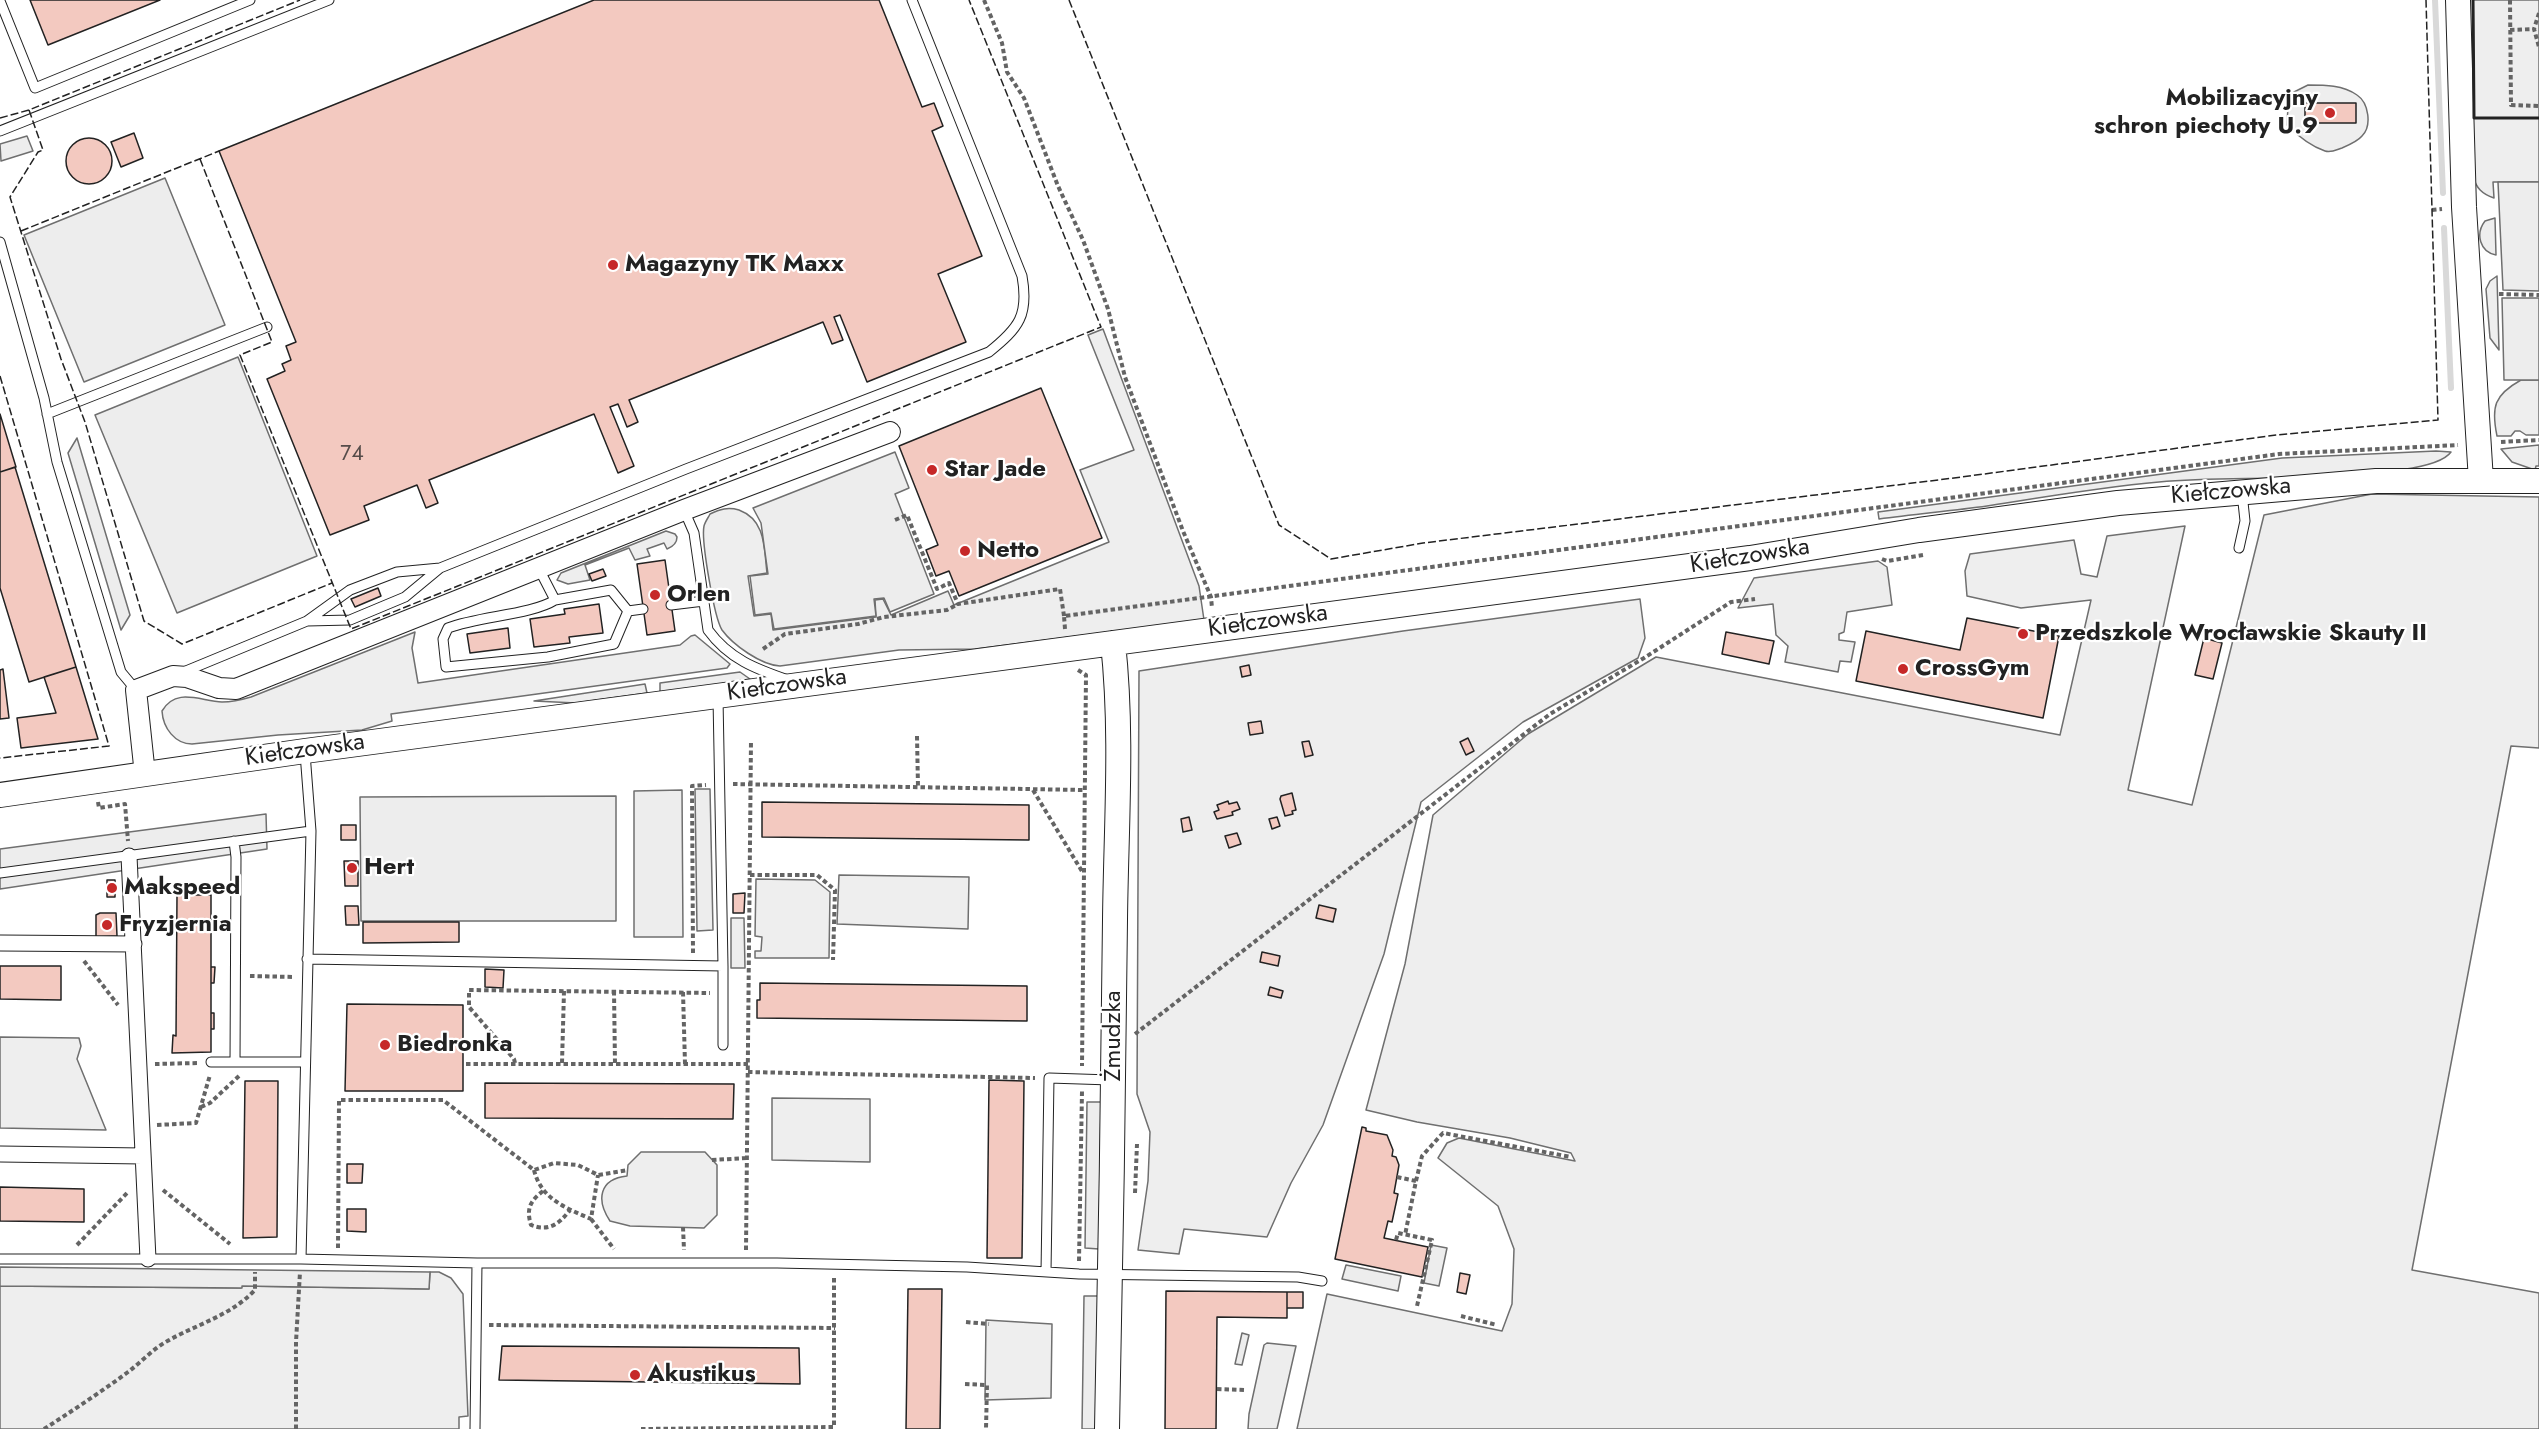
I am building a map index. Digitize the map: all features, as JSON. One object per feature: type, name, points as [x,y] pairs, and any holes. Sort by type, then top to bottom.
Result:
[{"type":"street","points":[[2458,0],[2464,195],[2481,481]]},
{"type":"street","points":[[145,775],[136,690],[173,676],[187,677],[219,688],[236,689],[684,510],[890,432]]},
{"type":"street","name":"Kiełczowska","points":[[0,795],[718,695],[1750,558],[1919,530],[2118,503],[2376,481],[2539,481]]},
{"type":"street","name":"Żmudzka","points":[[1107,1429],[1114,1080],[1117,687],[1113,643]]},
{"type":"street","points":[[129,856],[148,1259]]},
{"type":"street","points":[[0,943],[134,944]]},
{"type":"street","points":[[0,1154],[143,1156]]},
{"type":"lane","points":[[0,1],[35,88],[249,0]]},
{"type":"lane","points":[[0,131],[329,0]]},
{"type":"lane","points":[[173,676],[307,621],[350,590],[397,572],[440,568],[686,469],[989,352],[1012,334],[1025,304],[1022,276],[912,0]]},
{"type":"lane","points":[[0,242],[47,414],[57,462],[121,672],[136,690]]},
{"type":"lane","points":[[47,414],[267,327]]},
{"type":"lane","points":[[2239,548],[2245,521],[2242,491]]},
{"type":"lane","points":[[684,510],[694,533],[708,630],[714,638],[749,666],[801,684]]},
{"type":"lane","points":[[307,621],[350,620],[405,597],[440,568]]},
{"type":"lane","points":[[539,569],[555,600]]},
{"type":"lane","points":[[611,590],[628,611],[614,644],[548,657],[446,667],[443,639],[448,628],[483,618],[544,606],[555,600],[611,590]]},
{"type":"lane","points":[[671,605],[704,601]]},
{"type":"lane","points":[[628,611],[643,609]]},
{"type":"lane","points":[[718,695],[723,1045]]},
{"type":"lane","points":[[301,1259],[311,831],[305,751]]},
{"type":"lane","points":[[0,873],[311,831]]},
{"type":"lane","points":[[234,841],[236,857],[235,1062]]},
{"type":"lane","points":[[307,959],[723,966]]},
{"type":"lane","points":[[211,1062],[304,1062]]},
{"type":"lane","points":[[1046,1272],[1049,1078],[1114,1080]]},
{"type":"lane","points":[[0,1259],[301,1259],[477,1263],[834,1264],[967,1267],[1079,1274],[1298,1277],[1322,1281]]},
{"type":"lane","points":[[475,1429],[477,1263]]},
{"type":"path","points":[[984,0],[1002,43],[1007,72],[1023,98],[1058,186],[1083,240],[1108,309],[1125,377],[1183,531],[1211,597],[1215,629]]},
{"type":"path","points":[[2510,0],[2511,105],[2539,106]]},
{"type":"path","points":[[2539,13],[2534,29],[2539,47]]},
{"type":"path","points":[[2510,30],[2534,29]]},
{"type":"path","points":[[2499,294],[2539,295]]},
{"type":"path","points":[[2497,442],[2539,440]]},
{"type":"path","points":[[1064,616],[2279,454],[2459,445]]},
{"type":"path","points":[[895,520],[907,515],[937,589],[949,583],[958,604]]},
{"type":"path","points":[[763,649],[785,634],[858,624],[884,616],[947,610],[958,604],[1060,589],[1066,639]]},
{"type":"path","points":[[1114,1037],[1133,1036],[1550,714],[1644,658],[1731,602],[1755,599]]},
{"type":"path","points":[[1069,666],[1086,675],[1079,1274]]},
{"type":"path","points":[[917,736],[918,787]]},
{"type":"path","points":[[746,1263],[751,740]]},
{"type":"path","points":[[693,966],[692,786],[751,783],[1084,790]]},
{"type":"path","points":[[1032,789],[1084,873]]},
{"type":"path","points":[[98,798],[99,808],[125,804],[129,856]]},
{"type":"path","points":[[750,874],[817,875],[835,890],[833,960]]},
{"type":"path","points":[[77,945],[77,952],[130,1022],[136,1023]]},
{"type":"path","points":[[234,976],[307,977]]},
{"type":"path","points":[[515,1063],[469,1007],[469,990],[723,993]]},
{"type":"path","points":[[562,1063],[564,991]]},
{"type":"path","points":[[614,992],[615,1064]]},
{"type":"path","points":[[683,992],[685,1064]]},
{"type":"path","points":[[142,1126],[196,1123],[211,1072],[211,1062],[156,1064]]},
{"type":"path","points":[[200,1108],[210,1103],[246,1069],[247,1062]]},
{"type":"path","points":[[466,1064],[748,1064]]},
{"type":"path","points":[[748,1072],[1049,1078]]},
{"type":"path","points":[[338,1260],[339,1100],[443,1100],[534,1170],[537,1183],[560,1206],[591,1219],[610,1241],[618,1263]]},
{"type":"path","points":[[1405,1235],[1422,1156],[1443,1133],[1571,1157]]},
{"type":"path","points":[[712,1160],[747,1158]]},
{"type":"path","points":[[534,1170],[554,1163],[578,1165],[598,1175],[628,1170]]},
{"type":"path","points":[[591,1219],[598,1175]]},
{"type":"path","points":[[1397,1177],[1416,1180]]},
{"type":"path","points":[[73,1260],[74,1248],[139,1181],[150,1180],[239,1251],[239,1260]]},
{"type":"path","points":[[543,1191],[530,1204],[528,1215],[531,1225],[540,1229],[553,1226],[570,1210]]},
{"type":"path","points":[[683,1227],[684,1262]]},
{"type":"path","points":[[1396,1240],[1398,1233],[1431,1240],[1417,1306]]},
{"type":"path","points":[[296,1429],[296,1342],[301,1259]]},
{"type":"path","points":[[44,1429],[129,1371],[161,1345],[188,1329],[228,1313],[243,1302],[255,1290],[256,1260]]},
{"type":"path","points":[[641,1429],[834,1427],[834,1264]]},
{"type":"path","points":[[1461,1316],[1497,1325]]},
{"type":"path","points":[[966,1322],[989,1324]]},
{"type":"path","points":[[477,1325],[835,1328]]},
{"type":"path","points":[[965,1384],[987,1385],[986,1429]]},
{"type":"path","points":[[1217,1389],[1244,1390]]},
{"type":"shaded area","points":[[2473,0],[2539,0],[2539,182],[2493,182],[2494,198],[2480,190],[2473,176]]},
{"type":"shaded area","points":[[2308,85],[2340,87],[2361,99],[2368,115],[2368,121],[2365,132],[2360,138],[2342,148],[2327,152],[2309,143],[2287,125],[2288,106],[2294,92]]},
{"type":"shaded area","points":[[27,136],[33,151],[1,161],[0,144]]},
{"type":"shaded area","points":[[165,178],[225,325],[84,382],[24,235]]},
{"type":"shaded area","points":[[2498,182],[2539,182],[2539,291],[2503,290]]},
{"type":"shaded area","points":[[2495,218],[2496,255],[2486,250],[2480,237],[2485,221]]},
{"type":"shaded area","points":[[2497,276],[2499,350],[2490,338],[2486,289],[2490,281]]},
{"type":"shaded area","points":[[2502,298],[2539,298],[2539,380],[2504,380]]},
{"type":"shaded area","points":[[1103,329],[1199,586],[1204,620],[975,649],[899,650],[780,666],[764,662],[748,653],[722,630],[712,595],[704,534],[704,524],[710,514],[721,510],[739,510],[748,515],[759,528],[764,545],[767,573],[748,576],[754,616],[771,614],[773,630],[876,617],[875,600],[883,599],[891,615],[948,591],[954,605],[1109,542],[1080,470],[1134,450],[1088,335]]},
{"type":"shaded area","points":[[238,357],[317,556],[177,613],[95,415]]},
{"type":"shaded area","points":[[2521,380],[2539,380],[2539,435],[2526,435],[2515,431],[2511,436],[2497,436],[2494,417],[2497,403],[2505,391]]},
{"type":"shaded area","points":[[77,438],[130,615],[121,630],[68,453]]},
{"type":"shaded area","points":[[2539,445],[2539,466],[2536,466],[2535,470],[2512,462],[2501,449]]},
{"type":"shaded area","points":[[895,452],[909,488],[895,494],[934,594],[890,612],[884,598],[874,599],[876,616],[774,629],[771,613],[755,615],[750,576],[768,574],[761,523],[753,508]]},
{"type":"shaded area","points":[[2451,452],[2442,459],[2428,464],[2392,471],[2159,482],[1879,519],[1878,512],[2282,458]]},
{"type":"shaded area","points":[[2372,494],[2539,497],[2539,748],[2511,746],[2412,1270],[2539,1293],[2539,1429],[1297,1429],[1327,1294],[1502,1331],[1512,1304],[1514,1249],[1498,1206],[1438,1158],[1447,1143],[1459,1138],[1575,1161],[1571,1153],[1510,1138],[1417,1122],[1366,1110],[1405,964],[1433,815],[1528,734],[1656,657],[2060,735],[2091,600],[2021,608],[1967,596],[1965,571],[1970,554],[2074,540],[2081,574],[2097,577],[2107,536],[2185,526],[2128,790],[2192,805],[2264,515]]},
{"type":"shaded area","points":[[666,531],[677,537],[674,544],[667,549],[664,543],[647,549],[650,556],[635,560],[629,548],[585,565],[590,580],[568,584],[557,580],[561,573]]},
{"type":"shaded area","points":[[1878,561],[1887,567],[1892,605],[1847,612],[1844,632],[1839,634],[1839,640],[1855,642],[1851,662],[1840,661],[1838,672],[1785,662],[1788,646],[1776,635],[1773,604],[1738,608],[1754,578]]},
{"type":"shaded area","points":[[1640,599],[1645,638],[1638,658],[1523,722],[1421,802],[1384,954],[1323,1125],[1291,1183],[1267,1237],[1184,1229],[1179,1254],[1138,1250],[1148,1181],[1150,1132],[1137,1094],[1139,671],[1403,631]]},
{"type":"shaded area","points":[[415,632],[412,648],[418,683],[680,645],[695,635],[730,664],[727,668],[391,714],[392,721],[362,730],[278,735],[192,744],[175,738],[167,729],[162,711],[174,699],[189,697],[222,702],[247,698]]},
{"type":"shaded area","points":[[740,672],[750,679],[660,694],[660,683]]},
{"type":"shaded area","points":[[645,684],[647,693],[576,703],[534,701]]},
{"type":"shaded area","points":[[695,789],[710,789],[713,930],[697,931]]},
{"type":"shaded area","points":[[682,790],[683,937],[634,937],[634,791]]},
{"type":"shaded area","points":[[616,796],[616,921],[361,921],[360,797]]},
{"type":"shaded area","points":[[266,814],[267,849],[0,889],[0,849]]},
{"type":"shaded area","points":[[839,875],[969,877],[968,929],[837,924]]},
{"type":"shaded area","points":[[756,879],[815,880],[830,892],[829,958],[755,958],[755,951],[761,951],[762,937],[755,936]]},
{"type":"shaded area","points":[[731,918],[744,918],[745,968],[731,968]]},
{"type":"shaded area","points":[[0,1037],[79,1038],[81,1046],[77,1059],[106,1130],[0,1128]]},
{"type":"shaded area","points":[[772,1098],[870,1099],[870,1162],[772,1160]]},
{"type":"shaded area","points":[[1087,1102],[1101,1102],[1099,1249],[1085,1248]]},
{"type":"shaded area","points":[[641,1152],[705,1152],[717,1165],[717,1215],[704,1228],[630,1226],[610,1221],[603,1206],[603,1192],[611,1181],[627,1176],[628,1165]]},
{"type":"shaded area","points":[[1431,1245],[1447,1248],[1439,1286],[1424,1283]]},
{"type":"shaded area","points":[[1346,1265],[1401,1276],[1398,1291],[1342,1279]]},
{"type":"shaded area","points":[[0,1267],[430,1272],[429,1289],[0,1286]]},
{"type":"shaded area","points":[[430,1272],[439,1272],[451,1278],[463,1294],[468,1416],[459,1417],[459,1429],[0,1429],[0,1286],[429,1289]]},
{"type":"shaded area","points":[[1084,1296],[1099,1296],[1097,1429],[1082,1429]]},
{"type":"shaded area","points":[[986,1320],[1052,1324],[1051,1398],[985,1400]]},
{"type":"shaded area","points":[[1242,1333],[1249,1335],[1242,1365],[1235,1364]]},
{"type":"shaded area","points":[[1267,1343],[1296,1346],[1277,1429],[1248,1429],[1249,1414],[1264,1345]]},
{"type":"building","points":[[30,0],[160,0],[48,45]]},
{"type":"building","name":"Magazyny TK Maxx","points":[[594,0],[879,0],[922,107],[934,103],[943,126],[932,131],[982,256],[938,274],[966,342],[867,382],[840,315],[834,317],[843,340],[832,344],[823,322],[629,400],[638,422],[627,427],[618,404],[610,407],[634,466],[618,473],[594,414],[429,480],[438,503],[426,508],[417,485],[364,506],[369,520],[330,535],[267,379],[285,371],[282,364],[291,360],[286,346],[296,342],[219,151]]},
{"type":"building","name":"Mobilizacyjny schron piechoty U.9","points":[[2305,103],[2356,103],[2356,123],[2305,123]]},
{"type":"building","points":[[134,133],[143,158],[121,167],[111,142]]},
{"type":"building","points":[[89,138],[98,139],[106,144],[111,152],[111,170],[106,178],[98,183],[89,184],[80,183],[72,178],[67,170],[66,161],[67,152],[72,144],[80,139]]},
{"type":"building","points":[[1041,388],[1102,538],[959,596],[949,571],[936,576],[926,550],[938,545],[899,446]]},
{"type":"building","points":[[0,414],[16,467],[0,472]]},
{"type":"building","points":[[15,467],[76,667],[29,682],[0,588],[0,472]]},
{"type":"building","points":[[665,560],[675,631],[647,635],[637,564]]},
{"type":"building","points":[[603,569],[606,576],[592,581],[589,574]]},
{"type":"building","points":[[378,588],[381,596],[355,607],[351,599]]},
{"type":"building","points":[[599,604],[603,633],[569,637],[570,643],[534,647],[530,619],[565,614],[564,609]]},
{"type":"building","points":[[1967,618],[2059,636],[2043,718],[1856,681],[1866,631],[1960,650]]},
{"type":"building","points":[[508,628],[510,648],[470,653],[467,634]]},
{"type":"building","points":[[1726,632],[1774,641],[1769,664],[1722,654]]},
{"type":"building","points":[[2204,638],[2222,643],[2213,679],[2195,675]]},
{"type":"building","points":[[1249,665],[1251,675],[1242,677],[1240,667]]},
{"type":"building","points":[[76,667],[98,739],[21,748],[17,718],[56,713],[44,677]]},
{"type":"building","points":[[3,669],[9,718],[0,719],[0,670]]},
{"type":"building","points":[[1261,721],[1263,733],[1250,735],[1248,723]]},
{"type":"building","points":[[1468,738],[1474,751],[1466,755],[1460,742]]},
{"type":"building","points":[[1309,741],[1313,755],[1305,757],[1302,742]]},
{"type":"building","points":[[1292,793],[1296,810],[1292,811],[1293,814],[1285,816],[1280,799],[1281,796]]},
{"type":"building","points":[[1228,801],[1229,804],[1237,802],[1240,809],[1232,812],[1233,815],[1217,819],[1214,812],[1219,810],[1217,805]]},
{"type":"building","points":[[762,802],[1029,805],[1029,840],[762,837]]},
{"type":"building","points":[[1189,817],[1192,830],[1183,832],[1181,819]]},
{"type":"building","points":[[1277,817],[1280,826],[1272,829],[1269,819]]},
{"type":"building","points":[[341,825],[356,825],[356,840],[341,840]]},
{"type":"building","points":[[1237,833],[1241,844],[1229,848],[1225,836]]},
{"type":"building","points":[[344,861],[358,861],[358,886],[345,886]]},
{"type":"building","points":[[107,880],[115,880],[115,897],[107,897]]},
{"type":"building","points":[[745,893],[744,913],[733,913],[733,894]]},
{"type":"building","points":[[177,895],[211,895],[211,1052],[172,1053],[173,1035],[176,1036]]},
{"type":"building","points":[[1319,905],[1336,909],[1333,922],[1316,918]]},
{"type":"building","points":[[345,906],[358,906],[359,925],[346,925]]},
{"type":"building","points":[[116,913],[117,936],[96,937],[96,915]]},
{"type":"building","points":[[363,922],[459,922],[459,942],[363,943]]},
{"type":"building","points":[[1262,952],[1280,956],[1278,966],[1260,962]]},
{"type":"building","points":[[0,966],[61,966],[61,1000],[0,999]]},
{"type":"building","points":[[211,967],[215,967],[214,983],[211,983]]},
{"type":"building","points":[[485,969],[504,970],[503,988],[485,987]]},
{"type":"building","points":[[760,983],[1027,986],[1027,1021],[757,1018]]},
{"type":"building","points":[[1270,987],[1283,991],[1281,998],[1268,995]]},
{"type":"building","points":[[347,1004],[463,1005],[463,1091],[345,1091]]},
{"type":"building","points":[[211,1013],[214,1013],[214,1029],[211,1029]]},
{"type":"building","points":[[989,1080],[1024,1081],[1022,1258],[987,1258]]},
{"type":"building","points":[[245,1081],[278,1081],[277,1237],[243,1238]]},
{"type":"building","points":[[485,1083],[734,1084],[733,1119],[485,1118]]},
{"type":"building","points":[[1362,1127],[1366,1128],[1366,1131],[1387,1135],[1393,1150],[1392,1156],[1396,1157],[1399,1165],[1394,1193],[1398,1194],[1392,1222],[1388,1221],[1384,1238],[1428,1247],[1422,1277],[1335,1259]]},
{"type":"building","points":[[347,1164],[363,1164],[362,1183],[347,1183]]},
{"type":"building","points":[[0,1187],[84,1189],[84,1222],[0,1221]]},
{"type":"building","points":[[347,1209],[366,1209],[366,1232],[347,1231]]},
{"type":"building","points":[[1460,1273],[1470,1275],[1466,1294],[1457,1292]]},
{"type":"building","points":[[908,1289],[942,1289],[940,1429],[906,1429]]},
{"type":"building","points":[[1166,1291],[1287,1292],[1287,1318],[1217,1317],[1216,1429],[1165,1429]]},
{"type":"building","points":[[1287,1292],[1303,1292],[1303,1308],[1287,1308]]},
{"type":"building","points":[[502,1346],[799,1348],[800,1384],[499,1380]]},
{"type":"waterway","points":[[2435,0],[2443,193]]},
{"type":"waterway","points":[[2444,228],[2451,388]]},
{"type":"fence","points":[[0,118],[29,110],[300,0]]},
{"type":"fence","points":[[200,159],[272,342],[240,355],[351,629],[1101,327],[969,0]]},
{"type":"fence","points":[[1069,0],[1279,525],[1331,559],[1423,543],[1954,478],[2276,435],[2438,420],[2426,0]]},
{"type":"fence","points":[[29,110],[43,150],[38,152],[10,197],[61,359],[85,422],[144,621],[182,644],[332,583]]},
{"type":"fence","points":[[21,231],[219,151]]},
{"type":"fence","points":[[0,376],[109,746],[0,758]]},
{"type":"wall","points":[[2473,0],[2474,118],[2539,118]]},
{"type":"place","name":"Mobilizacyjny schron piechoty U.9","points":[[2330,113]]},
{"type":"place","name":"Magazyny TK Maxx","points":[[613,265]]},
{"type":"place","name":"Star Jade","points":[[932,470]]},
{"type":"place","name":"Netto","points":[[965,551]]},
{"type":"place","name":"Orlen","points":[[655,595]]},
{"type":"place","name":"Przedszkole Wrocławskie Skauty II","points":[[2023,634]]},
{"type":"place","name":"CrossGym","points":[[1903,669]]},
{"type":"place","name":"Hert","points":[[352,868]]},
{"type":"place","name":"Makspeed","points":[[112,888]]},
{"type":"place","name":"Fryzjernia","points":[[107,925]]},
{"type":"place","name":"Biedronka","points":[[385,1045]]},
{"type":"place","name":"Akustikus","points":[[635,1375]]}]
